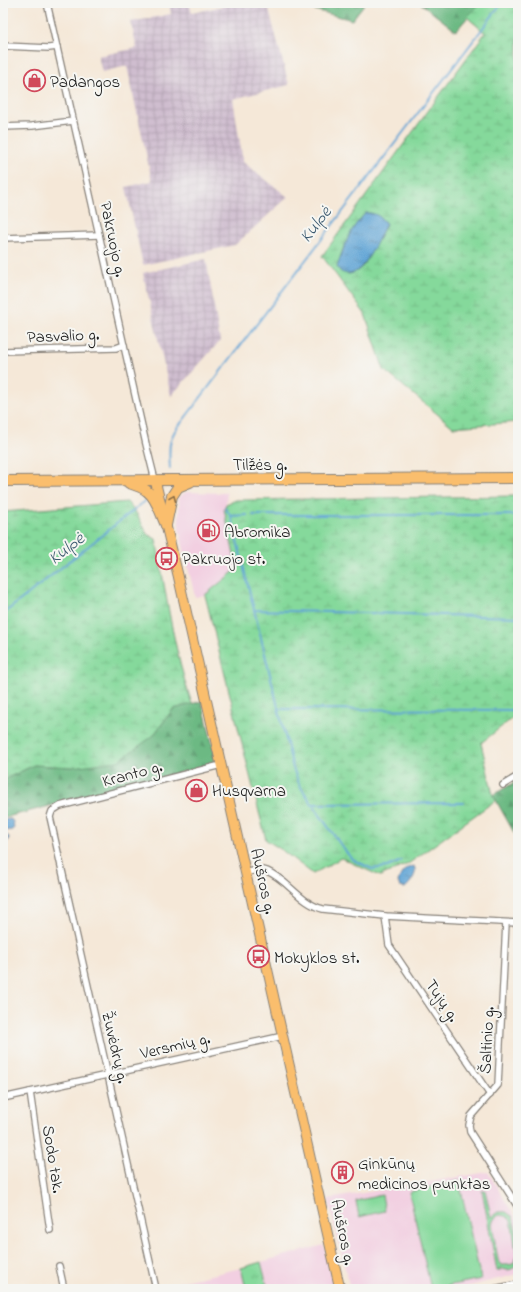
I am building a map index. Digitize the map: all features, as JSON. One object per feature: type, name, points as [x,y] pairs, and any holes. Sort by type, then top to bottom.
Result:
[{"type":"highway","name":"Tilžės g.","points":[[3,481],[518,478]]},
{"type":"highway","points":[[166,525],[172,496],[178,487],[193,480]]},
{"type":"highway","points":[[122,481],[149,492],[154,498],[166,525]]},
{"type":"main road","name":"Aušros g.","points":[[155,480],[246,872],[340,1289]]},
{"type":"street","name":"Pakruojo g.","points":[[47,3],[155,480]]},
{"type":"street","points":[[3,46],[57,47]]},
{"type":"street","points":[[3,127],[32,126],[73,121]]},
{"type":"street","points":[[3,238],[99,235]]},
{"type":"street","name":"Pasvalio g.","points":[[3,351],[116,348],[124,345]]},
{"type":"street","name":"Kranto g.","points":[[52,811],[60,806],[221,765]]},
{"type":"street","points":[[503,785],[518,776]]},
{"type":"street","name":"Žuvėdrų g.","points":[[52,811],[50,821],[156,1289]]},
{"type":"street","points":[[246,872],[267,871],[291,886],[301,897],[316,907],[384,916],[518,923]]},
{"type":"street","name":"Tujų g.","points":[[384,916],[389,945],[490,1095]]},
{"type":"street","name":"Šaltinio g.","points":[[506,923],[498,1085],[471,1116],[470,1132],[518,1207]]},
{"type":"street","name":"Versmių g.","points":[[3,1098],[283,1036]]},
{"type":"street","name":"Sodo tak.","points":[[30,1092],[50,1230]]},
{"type":"street","points":[[59,1266],[64,1289]]},
{"type":"street","points":[[494,1289],[518,1284]]},
{"type":"shaded area","points":[[169,3],[189,3],[192,13],[237,3],[267,3],[289,85],[233,99],[243,162],[288,197],[235,245],[143,265],[126,187],[152,181],[127,66],[102,72],[98,56],[137,48],[131,22],[171,14]]},
{"type":"shaded area","points":[[206,259],[220,341],[171,396],[143,273]]},
{"type":"shaded area","points":[[186,492],[227,493],[224,509],[237,569],[205,595],[195,597],[179,529],[179,498]]},
{"type":"shaded area","points":[[488,1172],[518,1222],[518,1274],[458,1289],[350,1289],[328,1199]]},
{"type":"shaded area","points":[[324,1245],[334,1289],[268,1289],[261,1262]]},
{"type":"shaded area","points":[[241,1268],[246,1289],[163,1289],[162,1286]]},
{"type":"green space","points":[[288,3],[365,3],[352,20]]},
{"type":"green space","points":[[420,3],[480,3],[456,31]]},
{"type":"green space","points":[[480,3],[518,3],[518,422],[453,427],[384,370],[365,314],[322,256],[485,33],[467,17]],"holes":[[[384,222],[386,224],[364,265],[357,271],[337,267],[347,241]]]},
{"type":"green space","points":[[518,496],[518,716],[515,716],[481,743],[493,795],[496,800],[408,864],[380,876],[341,858],[313,874],[266,840],[205,595],[237,569],[224,509],[226,504],[235,500]]},
{"type":"green space","points":[[127,502],[137,514],[147,534],[156,539],[175,643],[192,704],[173,709],[153,736],[118,761],[72,767],[34,765],[3,780],[3,512]]},
{"type":"green space","points":[[202,701],[217,763],[3,818],[3,780],[34,765],[72,767],[153,736],[173,709]]},
{"type":"green space","points":[[518,780],[518,840],[493,795]]},
{"type":"green space","points":[[459,1181],[481,1279],[431,1289],[409,1192]]},
{"type":"green space","points":[[482,1190],[485,1190],[491,1217],[498,1212],[506,1212],[513,1217],[518,1239],[518,1264],[509,1270],[500,1267],[500,1271],[497,1271]],"holes":[[[499,1215],[510,1219],[512,1225],[517,1257],[514,1263],[510,1265],[502,1265],[498,1260],[492,1224],[494,1219]]]},
{"type":"green space","points":[[382,1195],[385,1211],[359,1217],[356,1201]]},
{"type":"green space","points":[[261,1262],[268,1289],[246,1289],[241,1268]]},
{"type":"water","points":[[366,213],[372,213],[378,216],[386,224],[372,252],[363,265],[351,274],[341,272],[337,267],[351,231]]},
{"type":"water","points":[[11,819],[14,828],[12,830],[4,831],[4,833],[9,837],[8,841],[3,842],[3,820]]},
{"type":"water","points":[[414,866],[415,872],[412,881],[405,888],[400,887],[398,882],[400,876],[406,869]]},
{"type":"waterway","name":"Kulpė","points":[[170,469],[169,456],[171,438],[177,428],[502,3]]},
{"type":"waterway","name":"Kulpė","points":[[3,614],[145,501]]},
{"type":"waterway","points":[[225,508],[231,516],[247,515]]},
{"type":"waterway","points":[[253,515],[518,515]]},
{"type":"waterway","points":[[231,516],[293,768],[300,786],[352,859],[372,869],[387,867],[401,861]]},
{"type":"waterway","points":[[254,610],[518,617]]},
{"type":"waterway","points":[[279,709],[518,710]]},
{"type":"waterway","points":[[312,804],[464,803]]},
{"type":"place","name":"Padangos","points":[[35,81]]},
{"type":"place","name":"Abromika","points":[[209,531]]},
{"type":"place","name":"Pakruojo st.","points":[[166,558]]},
{"type":"place","name":"Husqvarna","points":[[196,790]]},
{"type":"place","name":"Mokyklos st.","points":[[258,957]]},
{"type":"place","name":"Ginkūnų medicinos punktas","points":[[342,1173]]}]
